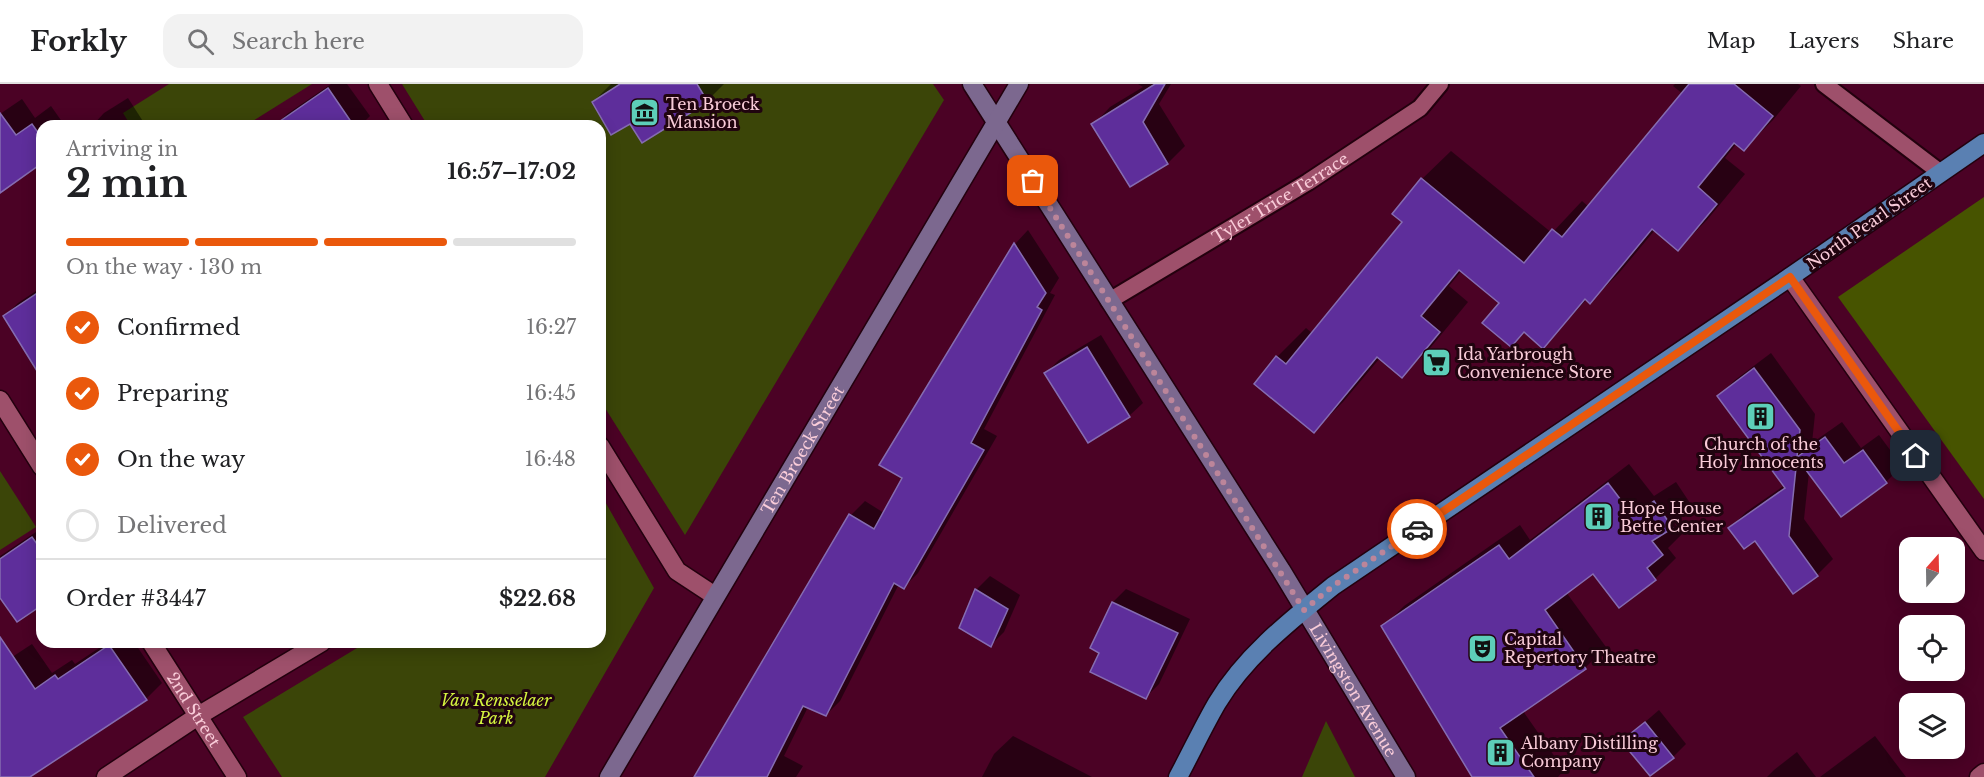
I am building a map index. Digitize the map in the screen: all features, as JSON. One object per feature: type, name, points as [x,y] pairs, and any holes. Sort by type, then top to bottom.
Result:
[{"type":"main road","name":"North Pearl Street","points":[[1178,777],[1217,702],[1249,660],[1333,586],[1984,143]]},
{"type":"street","points":[[378,84],[400,120]]},
{"type":"street","name":"Livingston Avenue","points":[[972,84],[1407,777]]},
{"type":"street","name":"Ten Broeck Street","points":[[609,777],[1019,84]]},
{"type":"street","points":[[1790,277],[1984,551]]},
{"type":"street","points":[[0,400],[36,457]]},
{"type":"street","points":[[607,471],[677,571],[715,596]]},
{"type":"street","name":"2nd Street","points":[[155,648],[237,777]]},
{"type":"street","points":[[106,777],[198,716],[312,648]]},
{"type":"street","points":[[1978,777],[1984,773]]},
{"type":"lane","name":"Tyler Trice Terrace","points":[[1109,301],[1317,176],[1420,108],[1440,84]]},
{"type":"lane","points":[[1824,84],[1941,173]]},
{"type":"green space","points":[[169,84],[312,84],[255,120],[127,120],[123,113]]},
{"type":"green space","name":"Ten Broeck Mansion","points":[[402,84],[933,84],[944,100],[685,535],[606,410],[606,120],[424,120]]},
{"type":"green space","points":[[1984,197],[1984,499],[1838,297]]},
{"type":"green space","points":[[0,471],[36,527],[0,550]]},
{"type":"green space","name":"Van Rensselaer Park","points":[[606,503],[654,588],[545,777],[282,777],[243,717],[357,648],[606,648]]},
{"type":"green space","points":[[1326,721],[1355,777],[1302,777]]},
{"type":"building","name":"Ten Broeck Mansion","points":[[620,84],[697,84],[708,102],[642,143],[630,124],[611,135],[606,126],[606,120],[602,120],[592,102]]},
{"type":"building","points":[[1155,84],[1165,84],[1143,122],[1168,164],[1130,187],[1091,124]]},
{"type":"building","points":[[1689,84],[1734,84],[1773,116],[1744,151],[1734,143],[1698,187],[1717,204],[1678,251],[1652,229],[1590,304],[1585,299],[1543,349],[1524,332],[1511,347],[1482,323],[1499,303],[1459,270],[1421,316],[1440,332],[1402,378],[1377,357],[1314,433],[1254,384],[1276,356],[1286,364],[1402,222],[1392,214],[1421,178],[1524,263],[1552,229],[1562,237]]},
{"type":"building","points":[[328,88],[350,120],[282,120]]},
{"type":"building","points":[[0,113],[16,135],[32,124],[36,130],[36,167],[0,193]]},
{"type":"building","points":[[1014,243],[1046,293],[1037,307],[1042,310],[971,443],[984,450],[904,589],[894,583],[826,716],[803,706],[767,777],[694,777],[849,514],[874,529],[902,478],[879,465]]},
{"type":"building","points":[[36,294],[36,369],[3,316]]},
{"type":"building","points":[[1087,347],[1130,417],[1088,443],[1044,373]]},
{"type":"building","points":[[1754,368],[1800,430],[1797,457],[1825,437],[1844,463],[1863,450],[1887,483],[1841,517],[1797,458],[1789,536],[1818,576],[1793,594],[1755,541],[1744,549],[1728,528],[1785,488],[1717,396]]},
{"type":"building","name":"Capital Repertory Theatre","points":[[1608,483],[1633,516],[1654,501],[1673,528],[1652,541],[1663,555],[1647,568],[1656,580],[1619,608],[1593,574],[1545,610],[1586,669],[1500,728],[1534,777],[1472,777],[1381,626],[1499,545],[1509,559]]},
{"type":"building","points":[[32,537],[36,543],[36,609],[17,622],[0,598],[0,559]]},
{"type":"building","points":[[975,589],[1008,609],[991,647],[959,628]]},
{"type":"building","points":[[1112,602],[1178,633],[1146,699],[1090,672],[1099,653],[1090,648]]},
{"type":"building","points":[[0,637],[35,689],[55,675],[58,679],[104,648],[111,648],[147,700],[30,777],[0,777]]},
{"type":"building","points":[[1645,722],[1674,758],[1650,776],[1621,741]]},
{"type":"way so far","points":[[1033,181],[1304,610],[1333,586],[1417,529]]},
{"type":"place","name":"Ten Broeck Mansion","points":[[645,113]]},
{"type":"place","name":"Ida Yarbrough Convenience Store","points":[[1436,363]]},
{"type":"place","name":"Church of the Holy Innocents","points":[[1761,416]]},
{"type":"place","name":"Hope House Bette Center","points":[[1599,517]]},
{"type":"place","name":"Capital Repertory Theatre","points":[[1483,648]]},
{"type":"place","name":"Albany Distilling Company","points":[[1500,752]]},
{"type":"route","points":[[1417,529],[1790,277],[1916,456]]}]
